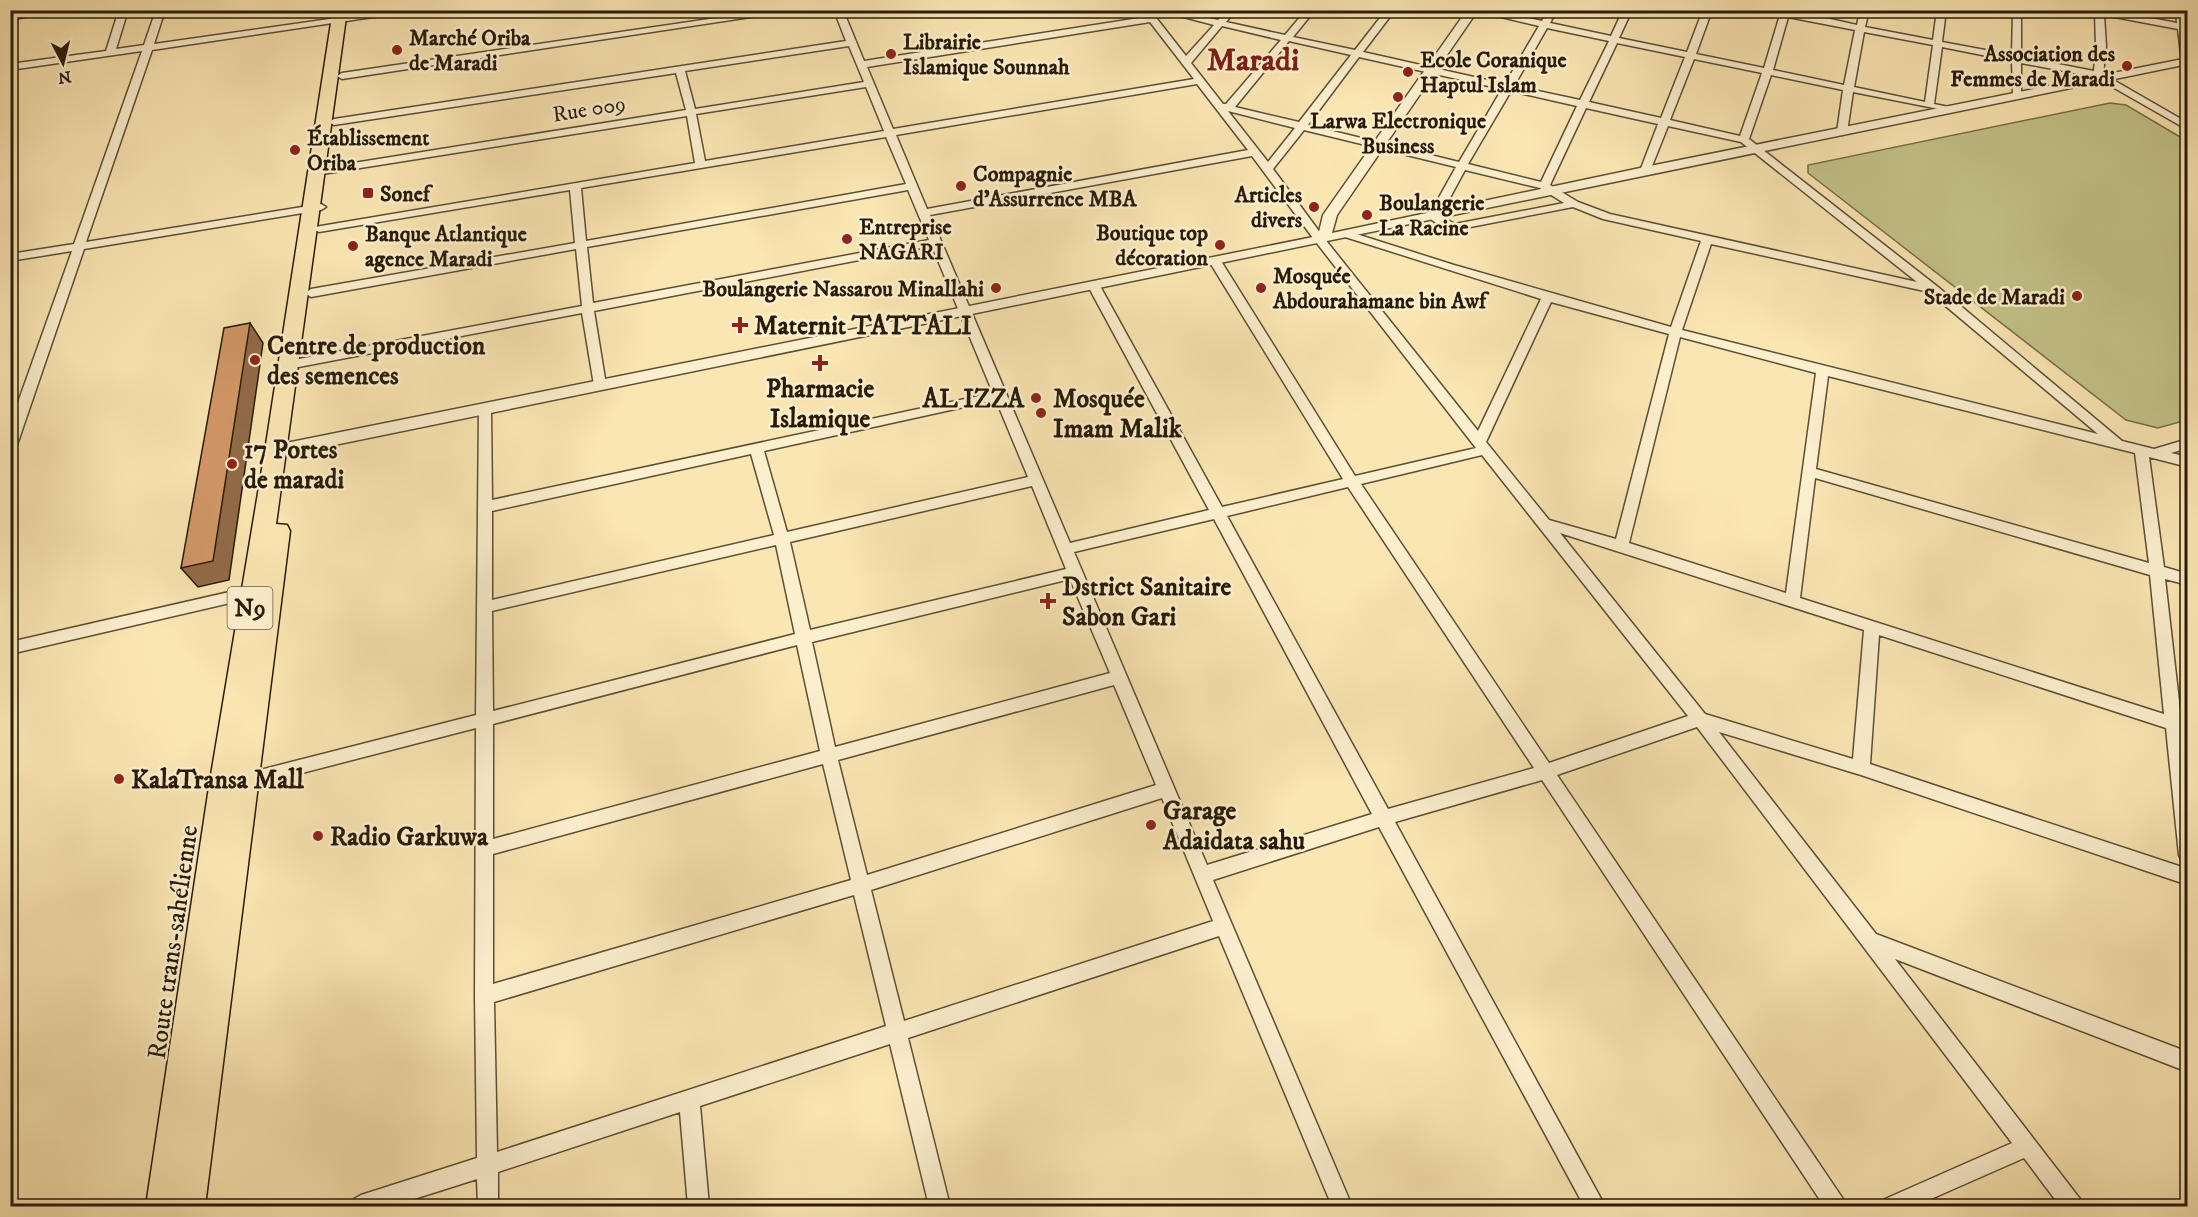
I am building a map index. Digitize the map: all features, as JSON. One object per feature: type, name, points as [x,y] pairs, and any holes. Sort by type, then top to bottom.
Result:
[{"type":"highway","name":"Route trans-sahélienne","points":[[322,171],[342,76],[344,15]]},
{"type":"highway","name":"Route trans-sahélienne","points":[[163,1206],[222,787],[262,590],[344,15]]},
{"type":"highway","name":"Route trans-sahélienne","points":[[295,364],[311,293],[317,215]]},
{"type":"highway","name":"Route trans-sahélienne","points":[[188,1206],[246,781],[262,590]]},
{"type":"street","points":[[10,17],[55,10]]},
{"type":"street","points":[[110,53],[124,10]]},
{"type":"street","points":[[10,445],[161,10]]},
{"type":"street","points":[[10,67],[147,48],[344,15],[417,10]]},
{"type":"street","points":[[703,10],[707,23]]},
{"type":"street","points":[[342,76],[793,10]]},
{"type":"street","points":[[838,10],[1342,1206]]},
{"type":"street","points":[[1161,10],[1358,52],[1744,140],[1934,290],[2118,444]]},
{"type":"street","points":[[1186,62],[1232,10]]},
{"type":"street","points":[[1224,107],[1311,10]]},
{"type":"street","points":[[1268,169],[1390,10]]},
{"type":"street","points":[[1322,240],[1330,215],[1474,10],[1945,109]]},
{"type":"street","points":[[1434,217],[1461,165],[1510,86],[1553,10]]},
{"type":"street","points":[[1549,189],[1584,103],[1628,10]]},
{"type":"street","points":[[1644,171],[1708,10]]},
{"type":"street","points":[[1766,10],[2101,76],[2187,127]]},
{"type":"street","points":[[1842,132],[1847,89],[1865,10]]},
{"type":"street","points":[[1929,106],[1942,10]]},
{"type":"street","points":[[2016,95],[2018,10]]},
{"type":"street","points":[[283,449],[1322,240],[1434,217],[1549,189],[1842,132],[2101,76],[2187,62],[2185,28],[2180,10]]},
{"type":"street","points":[[2101,76],[2101,46],[2096,11],[2185,28]]},
{"type":"street","points":[[1744,140],[1768,71],[1785,12]]},
{"type":"street","points":[[860,65],[1148,15],[1200,81],[1224,107],[1255,152],[1482,446],[1700,719],[2073,1206]]},
{"type":"street","points":[[334,122],[851,43]]},
{"type":"street","points":[[680,70],[691,112],[700,164]]},
{"type":"street","points":[[10,258],[317,215],[575,186],[1200,81]]},
{"type":"street","name":"Rue 009","points":[[322,171],[869,84]]},
{"type":"street","points":[[1224,107],[1302,124],[1549,189],[1574,204],[1607,217],[1934,290]]},
{"type":"street","points":[[924,213],[1255,152]]},
{"type":"street","points":[[575,186],[588,310],[600,385]]},
{"type":"street","points":[[311,293],[913,186]]},
{"type":"street","points":[[1434,217],[1444,224],[1455,227],[1574,204]]},
{"type":"street","points":[[1346,234],[1430,263],[1675,333],[2187,462]]},
{"type":"street","points":[[1621,546],[1675,333],[1707,239]]},
{"type":"street","points":[[295,364],[937,242]]},
{"type":"street","points":[[1215,261],[1352,482],[1545,772],[1611,866],[1836,1206]]},
{"type":"street","points":[[1094,286],[1220,513],[1595,1206]]},
{"type":"street","points":[[1482,446],[1548,296]]},
{"type":"street","points":[[1792,600],[1823,369]]},
{"type":"street","points":[[485,507],[1001,395]]},
{"type":"street","points":[[485,409],[484,996],[488,1206]]},
{"type":"street","points":[[2148,452],[2187,443]]},
{"type":"street","points":[[1066,549],[1352,482],[1482,446]]},
{"type":"street","points":[[756,448],[782,537],[829,756],[940,1206]]},
{"type":"street","points":[[2148,452],[2157,572],[2180,726],[2187,855]]},
{"type":"street","points":[[1808,471],[2187,580]]},
{"type":"street","points":[[485,607],[1036,480]]},
{"type":"street","points":[[1545,524],[1792,600],[1872,628],[2180,726]]},
{"type":"street","points":[[222,787],[803,638],[1075,572]]},
{"type":"street","points":[[10,648],[262,590]]},
{"type":"street","points":[[1861,768],[1872,628]]},
{"type":"street","points":[[484,849],[1119,677]]},
{"type":"street","points":[[1203,875],[1384,818],[1545,772],[1700,719],[1861,768],[2187,877]]},
{"type":"street","points":[[484,996],[860,885],[1167,789]]},
{"type":"street","points":[[361,1206],[1224,926]]},
{"type":"street","points":[[1868,940],[2187,1062]]},
{"type":"street","points":[[689,1100],[699,1206]]},
{"type":"street","points":[[1892,1206],[2028,1146]]},
{"type":"green space","name":"Stade de Maradi","points":[[2110,103],[2126,105],[2187,141],[2187,420],[2158,428],[2126,420],[1808,173],[1808,165]]},
{"type":"building","points":[[250,323],[213,561],[181,568],[224,328]]},
{"type":"place","name":"Marché Oriba de Maradi","points":[[397,50]]},
{"type":"place","name":"Librairie Islamique Sounnah","points":[[891,54]]},
{"type":"place","name":"Association des Femmes de Maradi","points":[[2127,66]]},
{"type":"place","name":"Ecole Coranique Haptul Islam","points":[[1408,72]]},
{"type":"place","name":"Larwa Electronique Business","points":[[1398,97]]},
{"type":"place","name":"Établissement Oriba","points":[[295,150]]},
{"type":"place","name":"Compagnie d'Assurrence MBA","points":[[961,186]]},
{"type":"place","name":"Sonef","points":[[368,193]]},
{"type":"place","name":"Articles divers","points":[[1314,207]]},
{"type":"place","name":"Boulangerie La Racine","points":[[1367,215]]},
{"type":"place","name":"Entreprise NAGARI","points":[[847,239]]},
{"type":"place","name":"Boutique top décoration","points":[[1220,245]]},
{"type":"place","name":"Banque Atlantique agence Maradi","points":[[353,246]]},
{"type":"place","name":"Boulangerie Nassarou Minallahi","points":[[996,288]]},
{"type":"place","name":"Mosquée Abdourahamane bin Awf","points":[[1261,288]]},
{"type":"place","name":"Stade de Maradi","points":[[2077,296]]},
{"type":"place","name":"Maternit TATTALI","points":[[740,325]]},
{"type":"place","name":"Centre de production des semences","points":[[255,360]]},
{"type":"place","name":"Pharmacie Islamique","points":[[820,363]]},
{"type":"place","name":"AL IZZA","points":[[1036,398]]},
{"type":"place","name":"Mosquée Imam Malik","points":[[1041,413]]},
{"type":"place","name":"17 Portes de maradi","points":[[232,464]]},
{"type":"place","name":"Dstrict Sanitaire Sabon Gari","points":[[1048,601]]},
{"type":"place","name":"KalaTransa Mall","points":[[119,779]]},
{"type":"place","name":"Garage Adaidata sahu","points":[[1151,825]]},
{"type":"place","name":"Radio Garkuwa","points":[[318,836]]},
{"type":"district","name":"Maradi","points":[[1253,59]]}]
